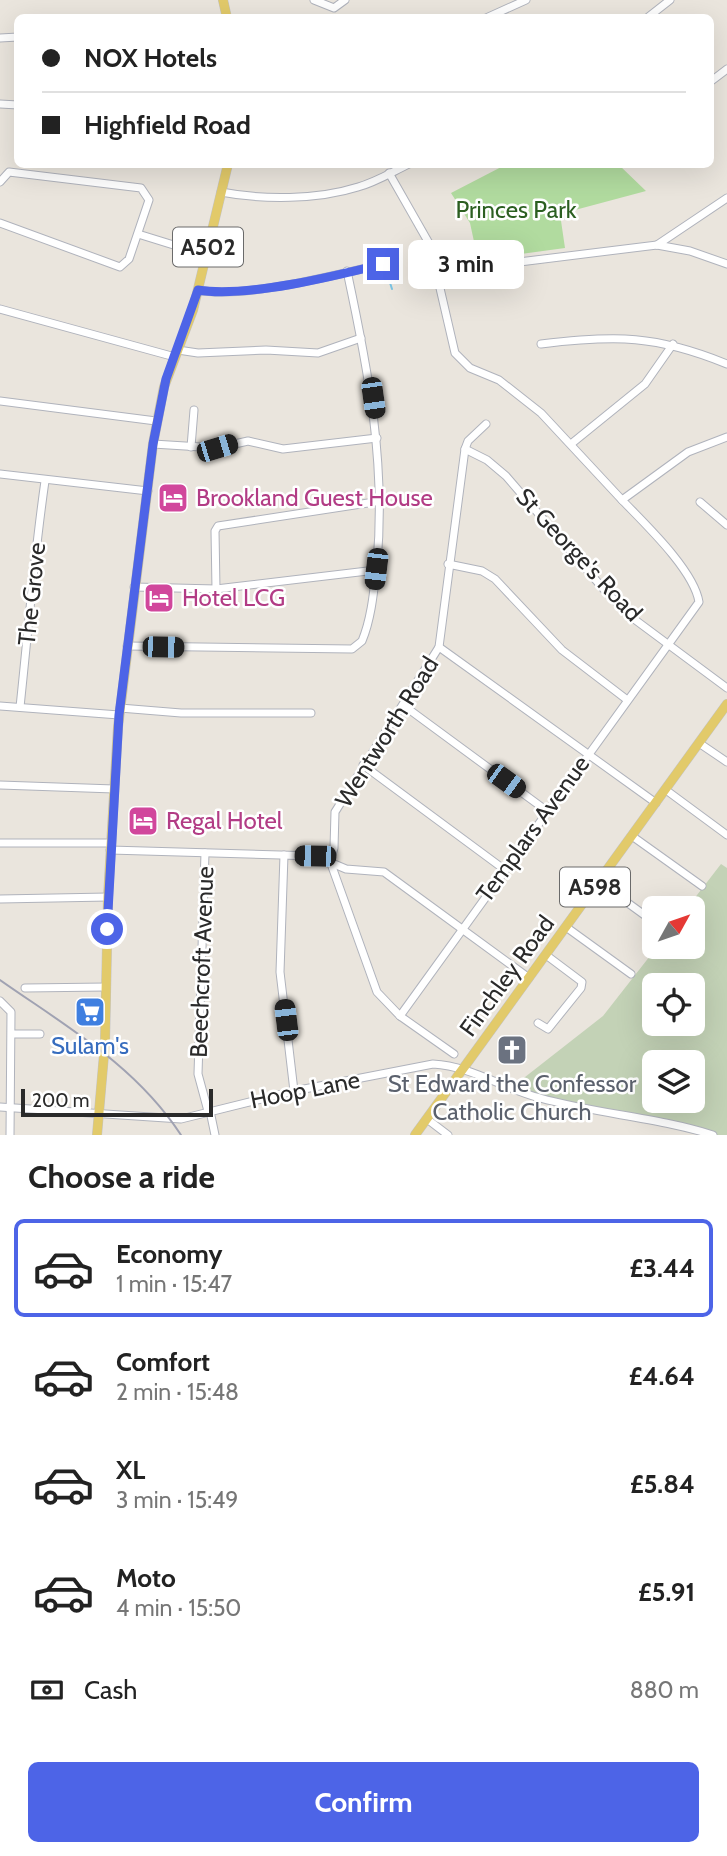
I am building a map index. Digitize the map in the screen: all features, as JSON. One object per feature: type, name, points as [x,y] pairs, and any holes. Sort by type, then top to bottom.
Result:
[{"type":"main road","name":"A502","points":[[97,1135],[106,987],[107,897],[119,711],[156,421],[198,290],[227,168]]},
{"type":"main road","name":"Finchley Road","points":[[415,1135],[727,704]]},
{"type":"street","points":[[314,0],[334,8],[338,14]]},
{"type":"street","points":[[334,8],[345,0]]},
{"type":"street","points":[[495,14],[526,0]]},
{"type":"street","points":[[652,14],[670,0]]},
{"type":"street","points":[[221,192],[274,196],[328,193],[360,187],[400,168]]},
{"type":"street","points":[[0,182],[9,172],[141,188],[149,200],[127,262],[117,267],[0,223]]},
{"type":"street","points":[[389,173],[426,234],[438,272],[455,353],[460,361],[499,380],[541,413],[622,500],[688,452],[727,437]]},
{"type":"street","points":[[657,246],[727,198]]},
{"type":"street","points":[[138,234],[206,255]]},
{"type":"street","points":[[438,272],[657,246],[690,251],[727,264]]},
{"type":"street","points":[[198,290],[231,291],[383,264]]},
{"type":"street","points":[[127,646],[349,649],[359,645],[365,635],[376,569],[381,501],[377,438],[347,271]]},
{"type":"street","points":[[0,309],[176,354],[266,350],[318,354],[361,338]]},
{"type":"street","points":[[541,344],[606,337],[673,344],[727,364]]},
{"type":"street","points":[[571,444],[645,384],[673,344]]},
{"type":"street","points":[[0,401],[156,421]]},
{"type":"street","points":[[191,447],[194,410]]},
{"type":"street","points":[[465,449],[468,441],[486,424]]},
{"type":"street","points":[[153,444],[217,448],[248,441],[283,449],[377,438]]},
{"type":"street","name":"Wentworth Road","points":[[454,1054],[400,1016],[377,992],[330,861],[334,848],[335,812],[439,647],[465,449]]},
{"type":"street","name":"St George's Road","points":[[465,449],[487,460],[506,476],[607,593],[634,619],[727,688]]},
{"type":"street","points":[[0,474],[148,491]]},
{"type":"street","name":"The Grove","points":[[20,707],[31,621],[33,563],[45,481]]},
{"type":"street","name":"Templars Avenue","points":[[400,1016],[699,601],[698,593],[685,572],[622,500]]},
{"type":"street","points":[[216,589],[215,531],[218,526],[381,501]]},
{"type":"street","points":[[699,502],[727,525]]},
{"type":"street","points":[[448,564],[482,570],[495,579],[562,650],[626,699]]},
{"type":"street","points":[[134,587],[216,589],[376,569]]},
{"type":"street","points":[[439,647],[656,803]]},
{"type":"street","points":[[403,705],[547,811]]},
{"type":"street","points":[[0,706],[181,713],[311,712]]},
{"type":"street","points":[[699,743],[727,762]]},
{"type":"street","points":[[363,765],[505,870]]},
{"type":"street","points":[[0,785],[114,789]]},
{"type":"street","points":[[666,790],[727,835]]},
{"type":"street","points":[[632,836],[702,886]]},
{"type":"street","points":[[0,843],[315,856],[346,869],[384,872],[529,978]]},
{"type":"street","name":"Beechcroft Avenue","points":[[205,853],[198,1074],[215,1135]]},
{"type":"street","points":[[284,855],[280,972],[294,1091]]},
{"type":"street","points":[[599,882],[642,913]]},
{"type":"street","points":[[0,899],[107,897]]},
{"type":"street","points":[[566,927],[631,974]]},
{"type":"street","points":[[538,1023],[548,1029],[581,988],[582,982],[545,956]]},
{"type":"street","points":[[25,988],[106,987]]},
{"type":"street","points":[[0,1001],[11,1012],[13,1034],[10,1135]]},
{"type":"street","points":[[13,1034],[40,1034]]},
{"type":"street","name":"Hoop Lane","points":[[0,1107],[175,1119],[294,1091],[433,1064],[463,1070],[540,1098],[672,1122],[713,1135]]},
{"type":"street","points":[[428,1119],[448,1135]]},
{"type":"green space","name":"Princes Park","points":[[499,168],[622,168],[646,191],[560,214],[565,248],[478,260],[470,223],[451,193]]},
{"type":"green space","points":[[721,864],[727,868],[727,1135],[713,1135],[511,1088],[603,1016],[648,959],[705,959],[705,896],[696,896]]},
{"type":"waterway","points":[[377,247],[382,260]]},
{"type":"waterway","points":[[385,267],[392,289]]},
{"type":"railway","points":[[0,980],[75,1031],[121,1068],[163,1110],[181,1135]]},
{"type":"place","name":"Brookland Guest House","points":[[173,498]]},
{"type":"place","name":"Hotel LCG","points":[[159,598]]},
{"type":"place","name":"Regal Hotel","points":[[143,821]]},
{"type":"place","name":"Sulam's","points":[[90,1012]]},
{"type":"place","name":"St Edward the Confessor Catholic Church","points":[[512,1050]]},
{"type":"route","points":[[107,929],[119,715],[156,421],[166,379],[187,328],[198,290],[231,291],[264,287],[383,264]]}]
